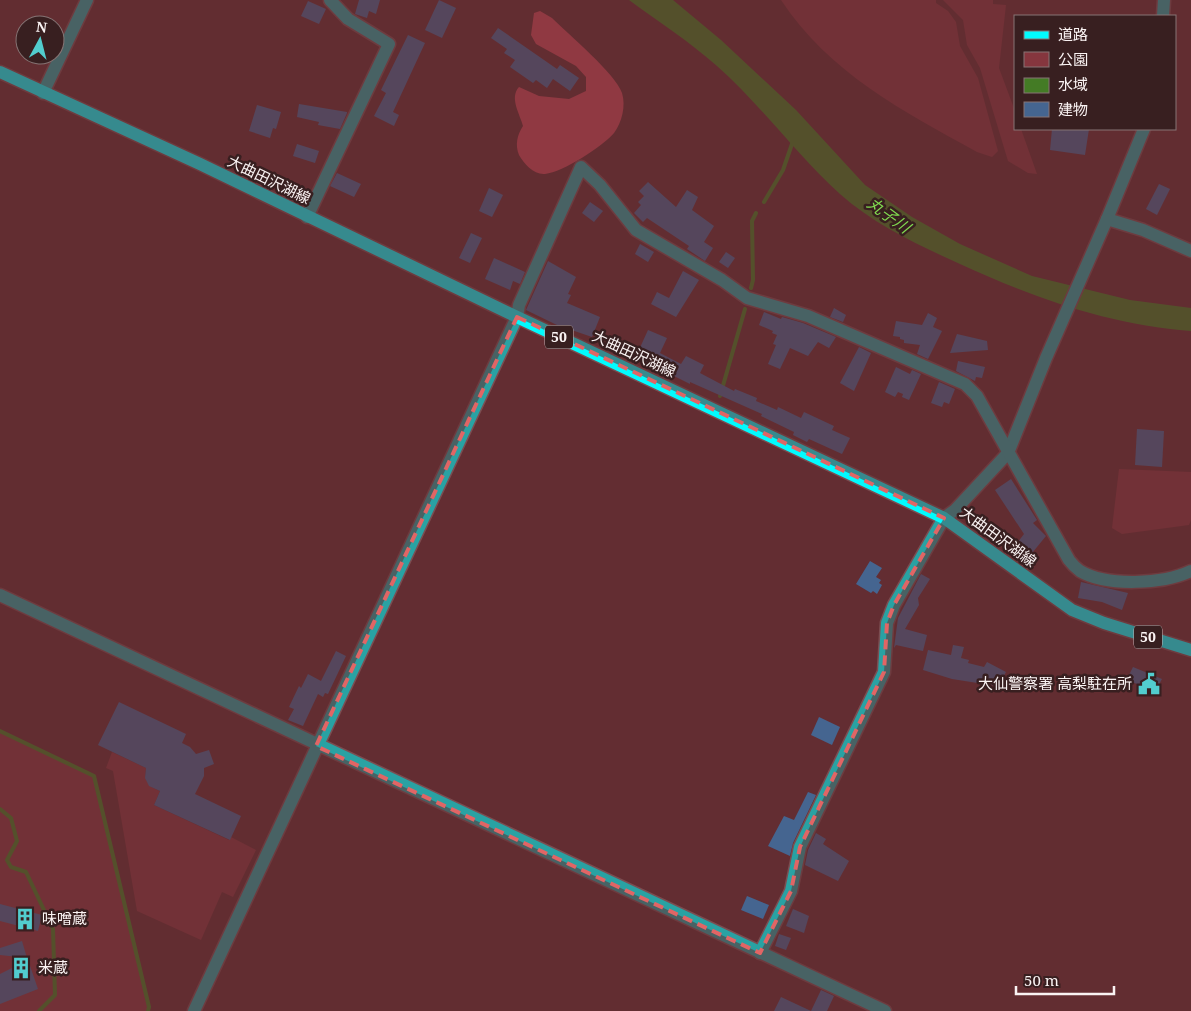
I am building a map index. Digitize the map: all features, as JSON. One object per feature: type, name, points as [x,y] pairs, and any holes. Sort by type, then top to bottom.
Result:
[{"type":"main road","name":"大曲田沢湖線","points":[[0,72],[200,164],[517,317],[944,518],[1072,610],[1104,623],[1191,650]]},
{"type":"street","points":[[43,93],[87,0]]},
{"type":"street","points":[[307,217],[389,44],[348,19],[330,0]]},
{"type":"street","points":[[1163,15],[1164,0]]},
{"type":"street","points":[[760,953],[791,891],[800,847],[884,672],[887,623],[894,605],[944,518],[955,510],[1008,453],[1049,351],[1144,130]]},
{"type":"street","points":[[194,1011],[517,317],[519,304],[581,168],[600,185],[636,230],[722,280],[747,298],[808,316],[965,384],[976,396],[1069,560],[1080,571],[1099,578],[1123,582],[1168,578],[1191,571]]},
{"type":"street","points":[[1107,219],[1143,230],[1191,251]]},
{"type":"street","points":[[0,595],[316,746],[885,1011]]},
{"type":"highlighted area","points":[[517,317],[944,518],[894,605],[887,623],[884,672],[800,847],[791,891],[760,953],[316,746]]},
{"type":"green space","points":[[781,0],[936,0],[936,3],[948,11],[956,22],[960,46],[978,78],[998,151],[992,157],[977,152],[869,88],[821,49],[800,26]]},
{"type":"green space","points":[[943,0],[993,0],[993,4],[1006,5],[999,68],[1014,108],[1014,130],[1021,130],[1037,174],[1028,173],[1008,161],[980,68],[967,45],[963,20]]},
{"type":"green space","points":[[1119,469],[1191,472],[1191,520],[1189,525],[1122,534],[1112,528]]},
{"type":"green space","points":[[0,731],[94,776],[149,1007],[148,1011],[0,1011]]},
{"type":"green space","points":[[112,752],[146,768],[146,780],[152,787],[160,791],[154,805],[229,840],[231,837],[256,850],[233,897],[222,892],[201,940],[137,911],[113,771],[106,768]]},
{"type":"shaded area","points":[[540,11],[552,18],[591,54],[618,85],[624,103],[619,124],[608,139],[592,152],[572,164],[545,174],[537,173],[530,168],[519,155],[517,140],[523,126],[515,101],[516,91],[519,87],[539,96],[569,99],[586,91],[586,77],[576,66],[536,44],[531,35],[534,13]]},
{"type":"water","name":"丸子川","points":[[629,0],[673,0],[721,40],[796,110],[865,185],[912,217],[960,244],[1032,276],[1130,300],[1191,308],[1191,331],[1131,323],[1044,299],[960,264],[882,225],[853,205],[824,179],[749,97],[707,57]]},
{"type":"building","points":[[359,0],[380,0],[376,14],[369,11],[367,18],[355,14]]},
{"type":"building","points":[[439,0],[456,8],[442,38],[425,30]]},
{"type":"building","points":[[308,1],[326,9],[319,24],[301,16]]},
{"type":"building","points":[[498,28],[557,69],[560,65],[579,78],[570,91],[553,79],[547,88],[536,80],[533,83],[510,67],[515,60],[504,53],[507,49],[491,38]]},
{"type":"building","points":[[408,35],[425,43],[393,112],[399,115],[394,126],[374,116],[386,93],[381,90]]},
{"type":"building","points":[[299,104],[347,113],[340,129],[318,125],[319,122],[297,117]]},
{"type":"building","points":[[257,105],[281,112],[276,129],[273,128],[270,138],[249,131]]},
{"type":"building","points":[[1052,130],[1089,130],[1085,155],[1050,150]]},
{"type":"building","points":[[297,144],[319,151],[315,163],[293,156]]},
{"type":"building","points":[[337,173],[361,184],[354,197],[330,186]]},
{"type":"building","points":[[648,182],[676,207],[687,190],[698,197],[692,210],[714,226],[704,242],[713,248],[705,261],[687,249],[689,246],[647,218],[643,222],[634,213],[641,205],[638,202],[644,196],[639,191]]},
{"type":"building","points":[[1159,184],[1170,189],[1157,215],[1146,209]]},
{"type":"building","points":[[489,188],[503,195],[492,217],[479,211]]},
{"type":"building","points":[[590,202],[603,211],[594,222],[582,213]]},
{"type":"building","points":[[471,233],[482,238],[470,263],[459,258]]},
{"type":"building","points":[[640,244],[654,252],[648,262],[635,254]]},
{"type":"building","points":[[726,252],[735,258],[728,268],[719,262]]},
{"type":"building","points":[[494,258],[525,272],[520,284],[513,281],[510,290],[485,279]]},
{"type":"building","points":[[548,261],[576,277],[568,294],[571,295],[567,303],[600,317],[592,337],[557,325],[526,310]]},
{"type":"building","points":[[683,271],[699,280],[676,317],[651,304],[657,292],[669,298]]},
{"type":"building","points":[[834,308],[846,315],[843,322],[830,317]]},
{"type":"building","points":[[764,312],[781,319],[782,317],[803,323],[836,337],[829,348],[818,342],[808,356],[790,348],[780,369],[768,364],[776,345],[773,344],[777,335],[772,333],[773,331],[759,325]]},
{"type":"building","points":[[928,313],[937,318],[933,327],[942,331],[928,359],[917,354],[920,345],[904,343],[904,340],[900,339],[900,337],[893,336],[896,321],[922,325]]},
{"type":"building","points":[[648,330],[667,338],[660,353],[681,364],[686,356],[704,365],[700,373],[734,391],[735,389],[757,398],[756,401],[777,410],[778,407],[801,418],[804,412],[834,426],[832,430],[850,438],[842,454],[809,439],[807,442],[793,435],[794,432],[761,416],[762,414],[690,382],[690,384],[642,360],[644,355],[638,352]]},
{"type":"building","points":[[957,334],[987,341],[988,350],[950,353]]},
{"type":"building","points":[[859,347],[871,353],[854,391],[840,383]]},
{"type":"building","points":[[958,361],[985,367],[982,378],[976,377],[975,381],[956,371]]},
{"type":"building","points":[[896,367],[910,374],[912,370],[921,374],[909,400],[902,397],[903,394],[898,392],[895,397],[885,392]]},
{"type":"building","points":[[939,382],[955,389],[949,404],[944,402],[942,407],[931,403]]},
{"type":"building","points":[[1137,429],[1164,431],[1162,467],[1135,465]]},
{"type":"building","points":[[1011,479],[1037,520],[1033,523],[1046,536],[1028,558],[1014,547],[1024,534],[995,490]]},
{"type":"building","points":[[870,561],[882,568],[876,577],[881,580],[879,583],[882,585],[877,594],[873,591],[871,593],[856,584]]},
{"type":"building","points":[[921,574],[930,579],[918,598],[919,605],[905,629],[927,635],[923,651],[896,645],[894,648],[898,618]]},
{"type":"building","points":[[1081,582],[1128,593],[1122,610],[1102,602],[1078,598]]},
{"type":"building","points":[[953,645],[964,647],[961,658],[969,660],[968,663],[984,667],[987,662],[1006,672],[997,688],[985,681],[984,684],[952,679],[923,670],[928,650],[951,655]]},
{"type":"building","points":[[336,651],[346,656],[328,694],[325,693],[323,697],[318,694],[303,726],[288,720],[294,709],[289,707],[299,686],[301,688],[308,674],[321,681]]},
{"type":"building","name":"大仙警察署 高梨駐在所","points":[[1133,667],[1162,679],[1155,692],[1130,681],[1131,679],[1128,677]]},
{"type":"building","points":[[119,702],[186,734],[182,743],[190,747],[196,754],[209,750],[214,764],[204,768],[204,776],[195,794],[241,816],[230,840],[154,805],[160,791],[149,786],[145,778],[146,768],[98,745]]},
{"type":"building","points":[[819,717],[840,727],[832,745],[811,735]]},
{"type":"building","points":[[808,792],[816,795],[793,843],[790,856],[768,846],[784,816],[794,820]]},
{"type":"building","points":[[816,833],[826,839],[823,844],[849,861],[838,881],[805,865],[808,850]]},
{"type":"building","points":[[747,896],[769,905],[763,919],[741,910]]},
{"type":"building","name":"味噌蔵","points":[[0,904],[42,915],[38,931],[0,921]]},
{"type":"building","points":[[793,909],[809,916],[804,933],[786,926]]},
{"type":"building","points":[[779,934],[791,938],[786,950],[775,946]]},
{"type":"building","points":[[22,941],[27,958],[0,955],[0,948]]},
{"type":"building","points":[[28,960],[38,989],[0,1004],[0,974]]},
{"type":"building","points":[[821,990],[834,996],[827,1011],[811,1011]]},
{"type":"building","points":[[781,997],[811,1011],[774,1011]]},
{"type":"waterway","points":[[764,202],[783,170],[793,141]]},
{"type":"waterway","points":[[751,288],[753,280],[752,221],[756,213]]},
{"type":"waterway","points":[[720,396],[745,309]]},
{"type":"waterway","points":[[0,731],[94,776],[149,1007],[148,1011]]},
{"type":"waterway","points":[[0,809],[11,818],[17,841],[7,860],[11,867],[26,872],[53,929],[55,995],[39,1011]]},
{"type":"place","name":"大仙警察署 高梨駐在所","points":[[1149,684]]},
{"type":"place","name":"味噌蔵","points":[[25,919]]},
{"type":"place","name":"米蔵","points":[[21,968]]}]
